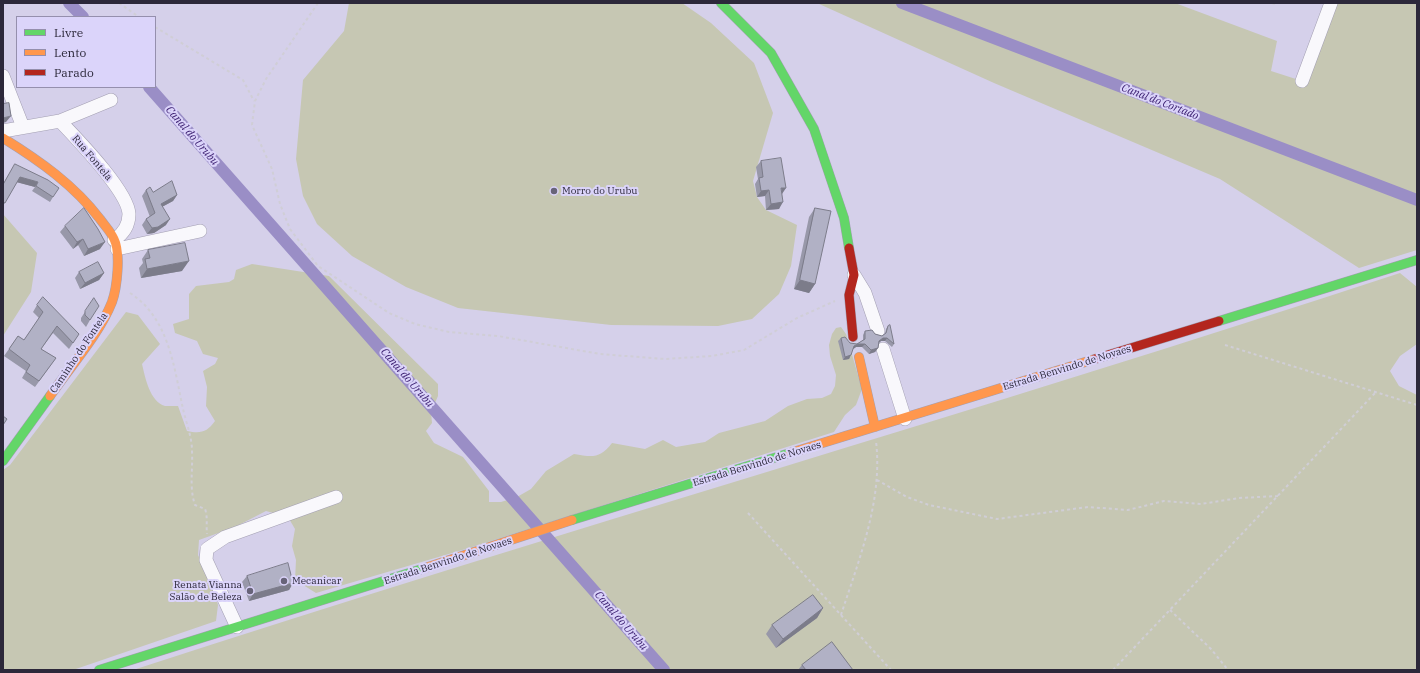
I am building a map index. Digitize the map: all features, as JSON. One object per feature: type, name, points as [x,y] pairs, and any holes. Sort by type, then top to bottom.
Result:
[{"type":"street","points":[[721,3],[770,52],[814,129],[844,218],[854,275],[865,293],[878,331]]},
{"type":"street","points":[[1302,81],[1330,3]]},
{"type":"street","points":[[3,76],[23,126]]},
{"type":"street","points":[[3,131],[23,126],[60,121],[111,100]]},
{"type":"street","name":"Rua Fontela","points":[[60,121],[107,173],[124,201],[129,213],[124,231],[116,244]]},
{"type":"street","points":[[3,138],[37,160],[65,181],[93,210],[116,244],[200,231]]},
{"type":"street","name":"Caminho do Fontela","points":[[3,461],[110,309],[117,288],[116,244]]},
{"type":"street","name":"Estrada Benvindo de Novaes","points":[[99,670],[500,545],[564,523],[1417,260]]},
{"type":"street","points":[[853,337],[849,295],[854,275]]},
{"type":"street","points":[[883,349],[905,419]]},
{"type":"street","points":[[859,357],[875,427]]},
{"type":"street","points":[[237,627],[206,560],[206,553],[211,545],[225,536],[336,497]]},
{"type":"path","points":[[119,3],[123,8],[137,16]]},
{"type":"path","points":[[318,3],[266,79],[254,101],[252,125],[272,169],[280,204],[290,229],[318,266],[389,312],[415,324],[449,332],[498,336],[600,354],[665,359],[712,356],[744,350],[797,318],[849,295]]},
{"type":"path","points":[[156,28],[243,80],[254,101]]},
{"type":"path","points":[[117,288],[140,300],[162,329],[170,350],[192,450],[190,480],[193,499],[195,505],[205,509],[208,516],[206,526],[211,545]]},
{"type":"path","points":[[1225,345],[1417,405]]},
{"type":"path","points":[[1112,670],[1376,392]]},
{"type":"path","points":[[841,615],[872,513],[877,480],[875,427]]},
{"type":"path","points":[[877,480],[907,497],[929,505],[997,519],[1088,507],[1128,510],[1164,501],[1201,504],[1239,498],[1278,496]]},
{"type":"path","points":[[748,513],[891,670]]},
{"type":"path","points":[[1170,610],[1211,649],[1228,670]]},
{"type":"green space","points":[[349,3],[682,3],[711,23],[754,63],[773,113],[753,181],[757,197],[766,210],[797,225],[791,266],[779,294],[752,319],[718,326],[611,325],[458,308],[406,287],[352,256],[317,224],[303,196],[296,159],[303,80],[344,31]]},
{"type":"green space","points":[[817,3],[1175,3],[1277,41],[1271,71],[1299,80],[1331,3],[1417,3],[1417,250],[1359,268],[1220,179],[994,83]]},
{"type":"green space","points":[[3,214],[37,253],[31,292],[3,336]]},
{"type":"green space","points":[[252,264],[329,276],[438,384],[438,396],[431,412],[432,423],[426,431],[434,443],[463,457],[489,491],[489,502],[501,502],[517,497],[531,489],[546,471],[574,454],[595,456],[604,452],[612,443],[645,449],[663,440],[676,447],[705,442],[719,433],[765,421],[788,406],[807,399],[822,398],[831,394],[835,386],[836,375],[830,356],[829,345],[832,334],[836,328],[841,327],[846,334],[862,389],[856,405],[845,415],[834,432],[469,548],[316,593],[295,580],[296,560],[292,546],[295,529],[288,517],[266,511],[235,527],[199,540],[198,555],[211,581],[218,605],[216,621],[73,670],[3,670],[3,470],[10,465],[126,312],[138,315],[160,344],[142,364],[149,388],[156,400],[165,406],[178,406],[187,431],[200,432],[209,428],[215,421],[206,406],[207,387],[203,371],[215,364],[218,358],[203,354],[197,341],[175,333],[173,324],[189,319],[189,294],[196,286],[229,282],[234,279],[236,270]]},
{"type":"green space","points":[[1400,273],[1417,287],[1417,344],[1400,356],[1390,371],[1399,386],[1417,395],[1417,670],[133,670],[291,619],[1084,374]]},
{"type":"building","points":[[9,103],[11,116],[3,118],[3,104]]},
{"type":"building","points":[[781,158],[786,188],[781,188],[783,202],[771,204],[769,190],[761,191],[759,178],[763,177],[761,161]]},
{"type":"building","points":[[15,164],[48,180],[59,188],[53,197],[36,186],[38,182],[20,177],[5,203],[3,202],[3,185]]},
{"type":"building","points":[[172,181],[177,195],[161,204],[170,219],[158,227],[152,228],[146,219],[155,213],[146,190],[150,187],[153,192]]},
{"type":"building","points":[[84,208],[105,242],[88,249],[83,239],[77,242],[65,226]]},
{"type":"building","points":[[815,208],[831,211],[815,284],[800,280]]},
{"type":"building","points":[[185,243],[189,261],[147,269],[145,259],[150,258],[148,250]]},
{"type":"building","points":[[98,262],[104,273],[85,283],[79,272]]},
{"type":"building","points":[[43,297],[79,334],[73,343],[57,326],[41,349],[56,358],[39,381],[26,372],[30,365],[9,349],[18,336],[24,340],[43,312],[37,305]]},
{"type":"building","points":[[94,298],[99,306],[90,320],[85,315],[85,311]]},
{"type":"building","points":[[890,325],[894,344],[887,338],[883,338],[879,341],[878,348],[871,350],[865,344],[858,344],[854,346],[851,355],[845,357],[841,338],[845,337],[850,343],[857,344],[865,339],[865,331],[872,330],[875,334],[882,336],[886,333],[888,326]]},
{"type":"building","points":[[3,416],[7,419],[3,425]]},
{"type":"building","points":[[288,563],[293,583],[253,594],[247,576]]},
{"type":"building","points":[[813,595],[823,608],[783,639],[772,625]]},
{"type":"building","points":[[832,642],[853,670],[806,670],[802,665]]},
{"type":"waterway","name":"Canal do Urubu","points":[[69,3],[82,16]]},
{"type":"waterway","name":"Canal do Cortado","points":[[902,3],[1417,200]]},
{"type":"waterway","name":"Canal do Urubu","points":[[150,88],[664,670]]},
{"type":"traffic: fast","points":[[721,3],[771,53],[814,129],[844,218],[849,248]]},
{"type":"traffic: fast","points":[[1219,321],[1417,260]]},
{"type":"traffic: fast","points":[[3,461],[50,396]]},
{"type":"traffic: fast","points":[[572,520],[790,453]]},
{"type":"traffic: fast","points":[[99,670],[425,568]]},
{"type":"traffic: slow","points":[[3,138],[56,174],[68,184],[110,231],[116,245],[118,270],[112,302],[100,327],[50,396]]},
{"type":"traffic: slow","points":[[859,357],[875,427]]},
{"type":"traffic: slow","points":[[790,453],[1095,359]]},
{"type":"traffic: slow","points":[[425,568],[572,520]]},
{"type":"traffic: jam","points":[[849,248],[854,275],[849,295],[853,337]]},
{"type":"traffic: jam","points":[[1095,359],[1219,321]]},
{"type":"place","name":"Morro do Urubu","points":[[554,191]]},
{"type":"place","name":"Mecanicar","points":[[284,581]]},
{"type":"place","name":"Renata Vianna Salão de Beleza","points":[[250,591]]}]
